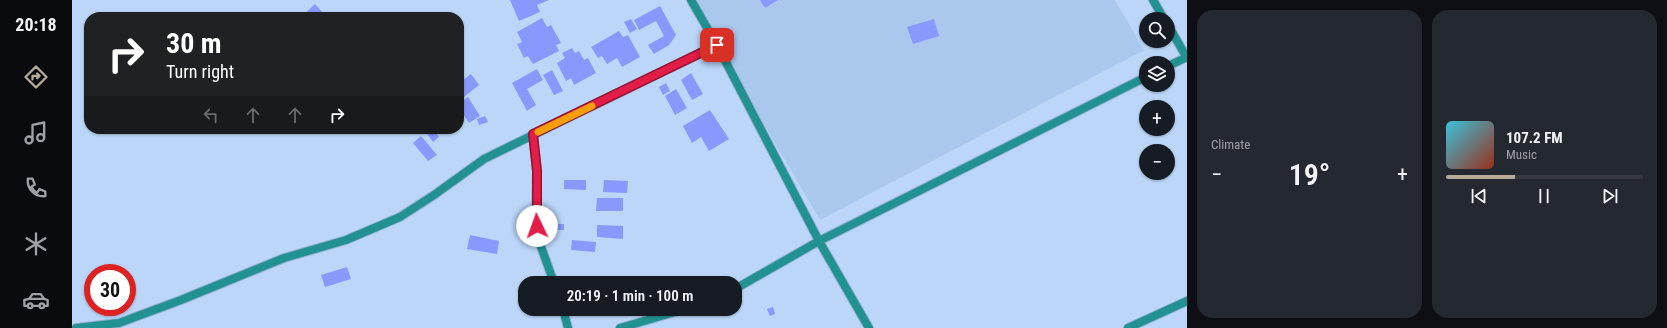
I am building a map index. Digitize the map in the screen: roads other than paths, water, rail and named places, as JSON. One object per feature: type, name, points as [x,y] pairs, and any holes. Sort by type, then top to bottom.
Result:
[{"type":"street","points":[[691,0],[717,45],[819,241],[869,328]]},
{"type":"street","points":[[1153,0],[1160,12]]},
{"type":"street","points":[[1175,37],[1187,57],[1175,63]]},
{"type":"street","points":[[76,328],[119,323],[181,300],[284,258],[346,240],[400,217],[434,195],[484,159],[717,45]]},
{"type":"street","points":[[742,285],[819,241],[1139,81]]},
{"type":"street","points":[[533,134],[537,171],[536,211],[539,240],[552,276]]},
{"type":"street","points":[[1128,328],[1187,301]]},
{"type":"street","points":[[565,316],[568,328]]},
{"type":"street","points":[[620,328],[661,316]]}]
